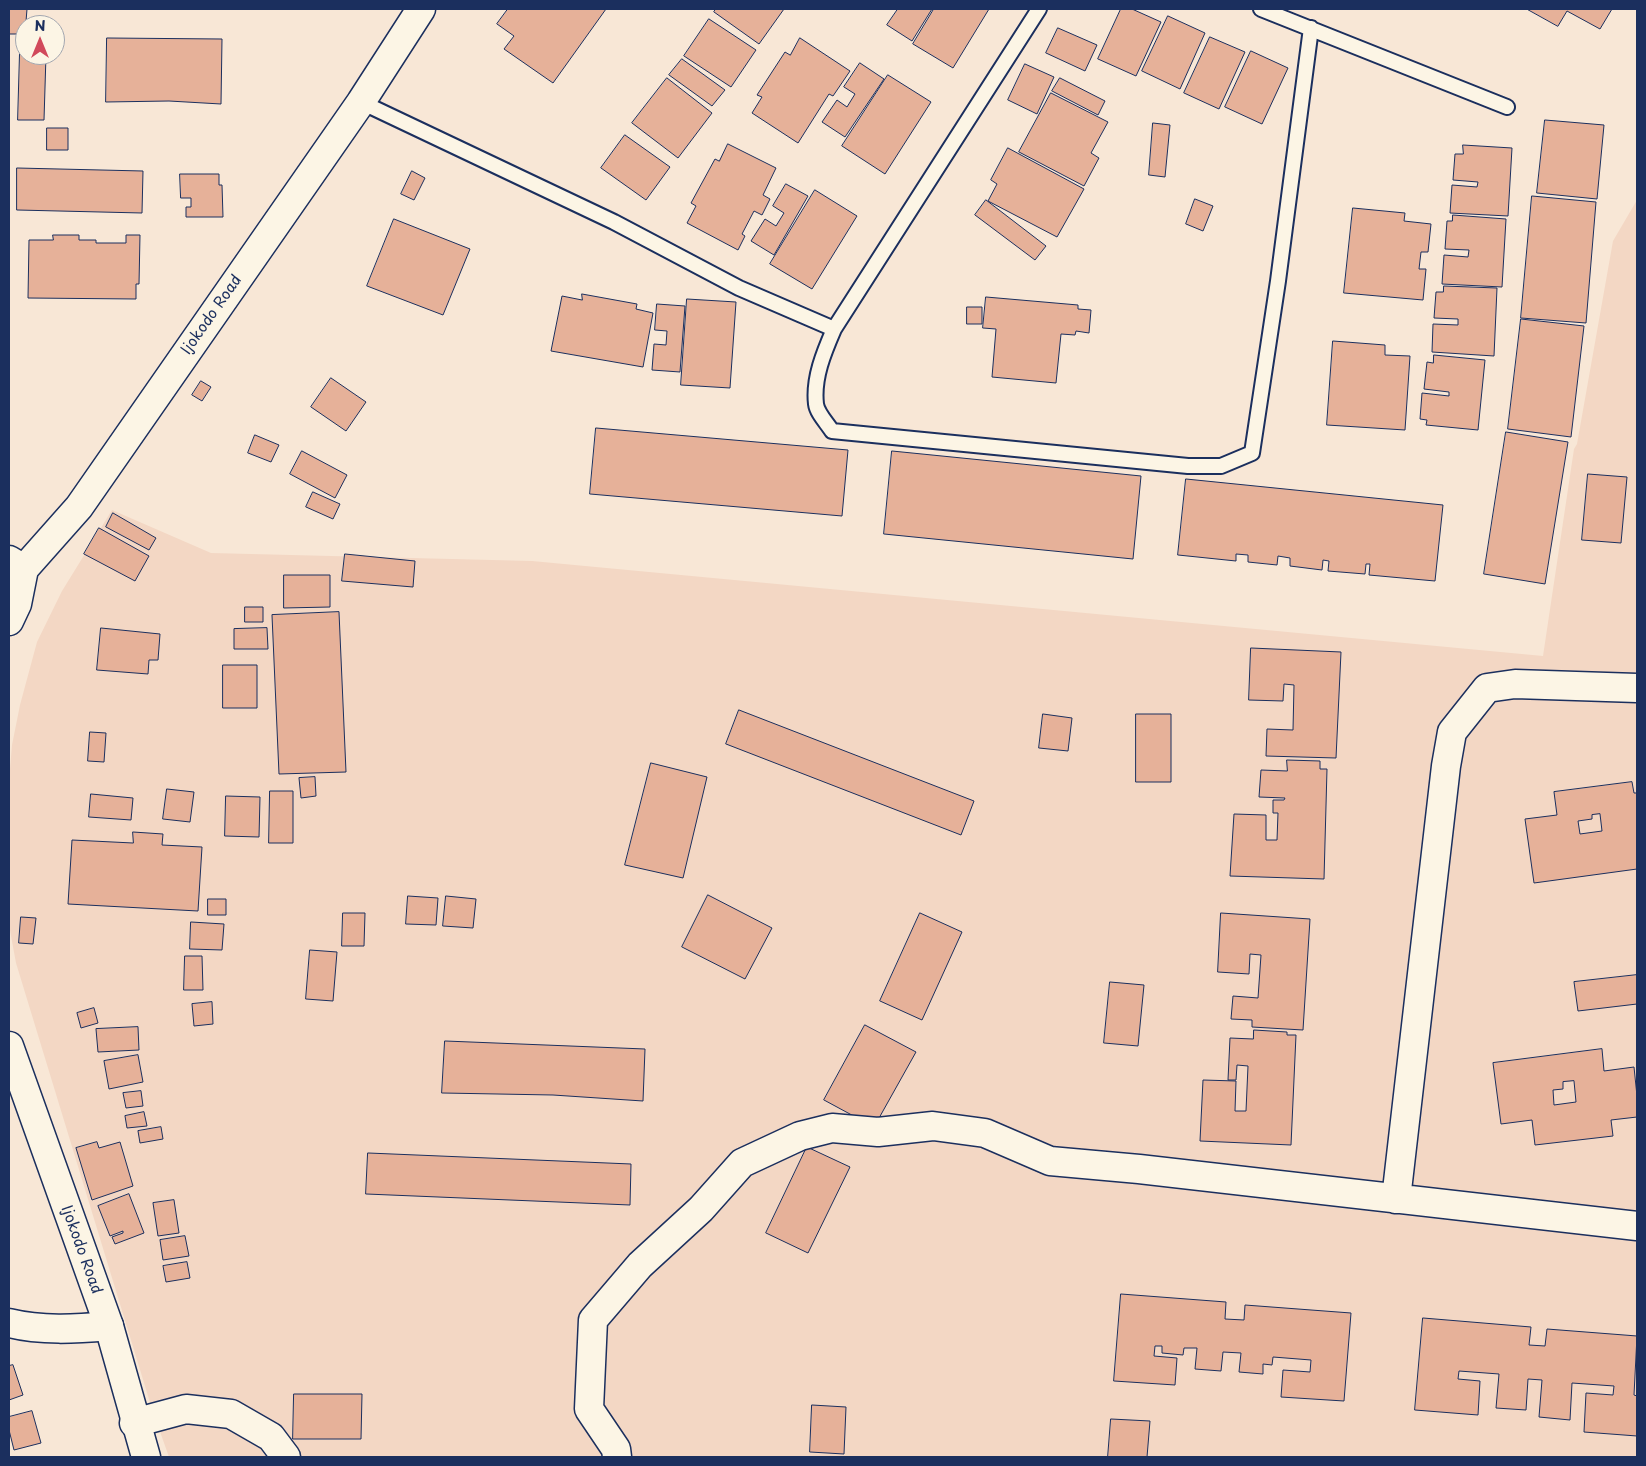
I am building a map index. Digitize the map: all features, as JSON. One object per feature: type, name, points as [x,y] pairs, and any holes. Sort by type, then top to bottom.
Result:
[{"type":"street","name":"Ijokodo Road","points":[[9,621],[17,604],[16,564],[79,507],[361,102],[421,9]]},
{"type":"street","points":[[1396,1199],[1446,766],[1452,732],[1487,688],[1515,684],[1637,688]]},
{"type":"street","name":"Ijokodo Road","points":[[9,1046],[108,1326],[134,1422],[146,1457]]},
{"type":"street","points":[[617,1457],[616,1448],[589,1409],[593,1320],[640,1266],[701,1208],[742,1163],[800,1136],[832,1128],[878,1132],[933,1126],[985,1133],[1050,1161],[1139,1169],[1637,1226]]},
{"type":"street","points":[[9,1323],[28,1328],[71,1329],[108,1326]]},
{"type":"street","points":[[134,1422],[186,1409],[231,1414],[271,1438],[286,1457]]},
{"type":"lane","points":[[1039,9],[834,329],[822,355],[818,374],[816,406],[832,431],[1188,466],[1221,466],[1252,452],[1278,280],[1311,28]]},
{"type":"lane","points":[[1261,9],[1507,107]]},
{"type":"lane","points":[[361,102],[614,222],[740,288],[834,329]]},
{"type":"shaded area","points":[[1637,200],[1637,1457],[169,1457],[152,1409],[16,963],[9,925],[9,781],[12,745],[20,705],[37,642],[62,591],[112,510],[211,553],[532,561],[1543,656],[1574,449],[1577,444],[1613,241]]},
{"type":"building","points":[[9,9],[27,9],[27,15],[15,15],[15,34],[9,34]]},
{"type":"building","points":[[508,9],[606,9],[553,83],[504,49],[514,36],[497,24]]},
{"type":"building","points":[[716,9],[784,9],[759,44],[714,12]]},
{"type":"building","points":[[898,9],[932,9],[912,41],[887,25]]},
{"type":"building","points":[[934,9],[989,9],[953,68],[913,44]]},
{"type":"building","points":[[1121,9],[1132,9],[1161,22],[1136,76],[1098,59]]},
{"type":"building","points":[[1527,9],[1612,9],[1600,29],[1567,11],[1558,26]]},
{"type":"building","points":[[1168,16],[1205,33],[1180,89],[1142,71]]},
{"type":"building","points":[[709,19],[756,50],[731,87],[684,56]]},
{"type":"building","points":[[1058,28],[1097,45],[1085,71],[1046,53]]},
{"type":"building","points":[[1210,37],[1245,52],[1219,109],[1184,93]]},
{"type":"building","points":[[107,38],[222,39],[221,104],[169,101],[106,102]]},
{"type":"building","points":[[800,38],[850,71],[833,96],[829,94],[798,143],[752,113],[762,97],[757,95],[785,52],[790,55]]},
{"type":"building","points":[[1251,51],[1288,68],[1262,124],[1225,107]]},
{"type":"building","points":[[682,59],[725,90],[712,106],[669,75]]},
{"type":"building","points":[[860,63],[884,79],[845,137],[822,122],[837,100],[847,107],[855,94],[844,87]]},
{"type":"building","points":[[1025,64],[1054,77],[1037,114],[1008,100]]},
{"type":"building","points":[[20,65],[46,65],[44,120],[18,120]]},
{"type":"building","points":[[888,75],[931,102],[885,174],[842,146]]},
{"type":"building","points":[[667,78],[712,113],[678,158],[632,123]]},
{"type":"building","points":[[1060,78],[1105,101],[1098,115],[1052,91]]},
{"type":"building","points":[[1051,93],[1108,122],[1091,153],[1099,158],[1084,186],[1019,152]]},
{"type":"building","points":[[1545,120],[1604,125],[1597,199],[1537,193]]},
{"type":"building","points":[[1153,123],[1170,125],[1165,177],[1149,175]]},
{"type":"building","points":[[47,128],[68,128],[68,150],[47,150]]},
{"type":"building","points":[[625,135],[670,167],[646,200],[601,168]]},
{"type":"building","points":[[728,144],[776,168],[763,195],[770,199],[762,215],[754,211],[742,234],[745,236],[738,250],[687,223],[696,206],[691,203],[715,159],[719,161]]},
{"type":"building","points":[[1463,145],[1512,148],[1508,216],[1450,213],[1452,185],[1477,187],[1478,182],[1453,180],[1455,154],[1463,154]]},
{"type":"building","points":[[1008,148],[1084,189],[1057,237],[988,201],[997,184],[991,180]]},
{"type":"building","points":[[17,168],[143,171],[142,213],[17,210]]},
{"type":"building","points":[[412,171],[425,178],[414,200],[401,194]]},
{"type":"building","points":[[180,174],[219,174],[219,185],[222,185],[223,217],[186,217],[186,207],[191,207],[191,198],[181,198]]},
{"type":"building","points":[[786,184],[808,196],[774,255],[751,241],[765,219],[776,226],[784,213],[773,206]]},
{"type":"building","points":[[815,190],[857,216],[812,289],[770,264]]},
{"type":"building","points":[[1532,196],[1596,202],[1586,323],[1521,318]]},
{"type":"building","points":[[1195,199],[1213,206],[1203,231],[1186,224]]},
{"type":"building","points":[[986,200],[1046,246],[1035,260],[975,215]]},
{"type":"building","points":[[1353,208],[1405,213],[1404,221],[1431,224],[1428,252],[1421,252],[1419,269],[1426,269],[1423,300],[1344,293]]},
{"type":"building","points":[[1453,215],[1506,219],[1502,287],[1442,284],[1444,255],[1468,257],[1469,250],[1445,249],[1447,221],[1452,221]]},
{"type":"building","points":[[394,219],[470,249],[443,315],[367,286]]},
{"type":"building","points":[[53,235],[79,235],[79,240],[96,240],[96,243],[126,243],[126,235],[140,235],[139,284],[136,284],[136,299],[28,298],[29,240],[53,240]]},
{"type":"building","points":[[1444,286],[1497,288],[1494,356],[1432,352],[1433,324],[1458,325],[1458,319],[1434,318],[1436,292],[1443,292]]},
{"type":"building","points":[[582,294],[637,304],[636,309],[653,313],[643,367],[551,351],[562,296],[582,300]]},
{"type":"building","points":[[986,297],[1078,305],[1078,309],[1091,310],[1089,333],[1076,331],[1075,335],[1061,334],[1056,383],[992,377],[996,329],[983,328]]},
{"type":"building","points":[[687,299],[736,302],[730,388],[681,385]]},
{"type":"building","points":[[657,304],[685,306],[680,372],[652,370],[654,344],[666,345],[667,331],[655,330]]},
{"type":"building","points":[[967,307],[982,307],[982,324],[967,324]]},
{"type":"building","points":[[1521,319],[1584,326],[1571,437],[1508,429]]},
{"type":"building","points":[[1333,341],[1385,345],[1385,355],[1410,356],[1405,430],[1327,425]]},
{"type":"building","points":[[1434,355],[1485,360],[1478,430],[1426,425],[1427,420],[1420,419],[1422,393],[1449,396],[1449,392],[1424,389],[1427,362],[1433,363]]},
{"type":"building","points":[[331,378],[366,402],[346,431],[311,407]]},
{"type":"building","points":[[201,381],[211,387],[202,401],[192,395]]},
{"type":"building","points":[[596,428],[848,450],[842,516],[590,494]]},
{"type":"building","points":[[1506,432],[1568,442],[1545,584],[1484,574]]},
{"type":"building","points":[[255,435],[279,445],[271,462],[248,453]]},
{"type":"building","points":[[302,451],[347,475],[335,498],[290,474]]},
{"type":"building","points":[[892,451],[1141,476],[1133,559],[884,534]]},
{"type":"building","points":[[1588,474],[1627,477],[1621,543],[1582,540]]},
{"type":"building","points":[[1186,479],[1443,505],[1435,581],[1369,575],[1370,564],[1366,564],[1365,574],[1328,571],[1329,561],[1323,560],[1322,570],[1290,566],[1290,558],[1278,556],[1277,565],[1248,562],[1248,555],[1236,554],[1236,561],[1178,555]]},
{"type":"building","points":[[313,492],[340,504],[333,519],[306,507]]},
{"type":"building","points":[[113,513],[156,538],[149,550],[106,527]]},
{"type":"building","points":[[99,528],[149,556],[135,581],[84,554]]},
{"type":"building","points":[[345,554],[415,561],[413,587],[342,581]]},
{"type":"building","points":[[284,575],[330,575],[330,607],[284,608]]},
{"type":"building","points":[[245,607],[263,607],[263,622],[245,622]]},
{"type":"building","points":[[339,612],[346,772],[279,774],[272,615]]},
{"type":"building","points":[[101,628],[160,634],[158,660],[149,660],[148,674],[97,670]]},
{"type":"building","points":[[267,628],[268,649],[234,649],[234,629]]},
{"type":"building","points":[[1251,648],[1341,652],[1336,758],[1266,756],[1267,729],[1293,730],[1294,685],[1284,684],[1283,701],[1249,700]]},
{"type":"building","points":[[223,665],[257,665],[257,708],[223,708]]},
{"type":"building","points":[[739,710],[974,801],[961,835],[726,744]]},
{"type":"building","points":[[1043,714],[1072,718],[1068,751],[1039,748]]},
{"type":"building","points":[[1136,714],[1171,714],[1171,782],[1136,782]]},
{"type":"building","points":[[90,732],[106,733],[104,762],[88,761]]},
{"type":"building","points":[[1287,760],[1320,761],[1320,769],[1327,769],[1324,879],[1230,876],[1234,814],[1266,815],[1266,840],[1277,840],[1278,813],[1273,813],[1273,800],[1284,800],[1285,798],[1259,797],[1261,770],[1287,771]]},
{"type":"building","points":[[651,763],[707,777],[683,878],[625,865]]},
{"type":"building","points":[[315,777],[316,796],[301,798],[299,778]]},
{"type":"building","points":[[1632,782],[1634,793],[1637,793],[1637,869],[1534,883],[1525,819],[1557,815],[1554,792]],"holes":[[[1600,814],[1602,831],[1580,834],[1578,821],[1592,819],[1592,815]]]},
{"type":"building","points":[[167,789],[194,792],[190,822],[163,819]]},
{"type":"building","points":[[270,791],[293,791],[293,843],[269,843]]},
{"type":"building","points":[[91,794],[133,798],[131,820],[89,817]]},
{"type":"building","points":[[226,796],[260,797],[259,837],[225,836]]},
{"type":"building","points":[[133,832],[163,834],[162,845],[202,847],[198,911],[68,904],[72,840],[133,843]]},
{"type":"building","points":[[708,895],[772,928],[745,979],[682,947]]},
{"type":"building","points":[[408,896],[438,898],[436,925],[406,924]]},
{"type":"building","points":[[446,896],[476,899],[473,928],[443,926]]},
{"type":"building","points":[[208,899],[226,899],[226,915],[208,915]]},
{"type":"building","points":[[343,913],[365,913],[364,946],[342,946]]},
{"type":"building","points":[[920,913],[962,932],[922,1020],[880,1001]]},
{"type":"building","points":[[1221,913],[1310,919],[1303,1030],[1252,1027],[1252,1020],[1231,1019],[1233,996],[1258,998],[1261,955],[1250,954],[1249,974],[1218,972]]},
{"type":"building","points":[[21,917],[36,918],[33,944],[19,943]]},
{"type":"building","points":[[191,922],[224,924],[222,950],[190,949]]},
{"type":"building","points":[[310,950],[337,952],[333,1001],[306,999]]},
{"type":"building","points":[[185,956],[202,956],[203,990],[184,990]]},
{"type":"building","points":[[1637,975],[1637,1004],[1578,1011],[1574,982]]},
{"type":"building","points":[[1110,982],[1144,985],[1138,1046],[1104,1043]]},
{"type":"building","points":[[212,1002],[213,1024],[194,1026],[192,1004]]},
{"type":"building","points":[[94,1008],[98,1023],[81,1028],[77,1013]]},
{"type":"building","points":[[865,1025],[916,1052],[874,1127],[824,1100]]},
{"type":"building","points":[[138,1027],[139,1050],[98,1052],[96,1029]]},
{"type":"building","points":[[1254,1030],[1287,1032],[1287,1035],[1296,1035],[1291,1145],[1200,1141],[1203,1080],[1236,1081],[1235,1111],[1246,1111],[1248,1066],[1237,1065],[1236,1080],[1228,1080],[1230,1038],[1253,1039]]},
{"type":"building","points":[[445,1041],[645,1049],[643,1101],[553,1095],[442,1093]]},
{"type":"building","points":[[1602,1049],[1604,1071],[1634,1067],[1637,1117],[1611,1120],[1613,1136],[1535,1145],[1532,1120],[1501,1124],[1493,1063]],"holes":[[[1574,1081],[1576,1102],[1554,1105],[1553,1090],[1563,1089],[1563,1082]]]},
{"type":"building","points":[[138,1055],[143,1082],[109,1089],[104,1061]]},
{"type":"building","points":[[141,1091],[143,1106],[126,1108],[123,1093]]},
{"type":"building","points":[[144,1112],[147,1126],[127,1128],[125,1116]]},
{"type":"building","points":[[161,1127],[163,1139],[140,1143],[138,1131]]},
{"type":"building","points":[[97,1142],[99,1148],[120,1142],[133,1186],[92,1200],[76,1148]]},
{"type":"building","points":[[807,1147],[850,1167],[808,1253],[766,1233]]},
{"type":"building","points":[[368,1153],[631,1164],[630,1205],[366,1194]]},
{"type":"building","points":[[129,1194],[144,1233],[115,1244],[112,1237],[123,1233],[123,1231],[110,1236],[98,1206]]},
{"type":"building","points":[[174,1200],[179,1233],[158,1236],[153,1203]]},
{"type":"building","points":[[185,1236],[189,1256],[163,1260],[160,1240]]},
{"type":"building","points":[[187,1262],[190,1278],[166,1282],[163,1266]]},
{"type":"building","points":[[1121,1294],[1226,1302],[1225,1319],[1244,1320],[1245,1305],[1351,1313],[1344,1401],[1281,1397],[1283,1370],[1310,1372],[1311,1360],[1273,1357],[1272,1365],[1263,1364],[1263,1374],[1239,1372],[1241,1353],[1223,1352],[1221,1371],[1195,1369],[1197,1348],[1184,1348],[1183,1355],[1162,1353],[1162,1346],[1155,1346],[1154,1356],[1177,1358],[1175,1385],[1114,1381]]},
{"type":"building","points":[[1423,1318],[1531,1327],[1529,1345],[1545,1346],[1547,1329],[1637,1336],[1634,1395],[1637,1396],[1637,1436],[1584,1432],[1586,1393],[1613,1395],[1614,1386],[1572,1383],[1570,1420],[1539,1417],[1542,1380],[1528,1379],[1526,1410],[1496,1408],[1499,1374],[1459,1371],[1458,1379],[1480,1381],[1478,1415],[1415,1410]]},
{"type":"building","points":[[13,1365],[23,1395],[9,1400],[9,1366]]},
{"type":"building","points":[[294,1394],[362,1394],[361,1439],[293,1439]]},
{"type":"building","points":[[812,1405],[846,1407],[844,1454],[810,1452]]},
{"type":"building","points":[[32,1411],[41,1443],[14,1450],[9,1430],[9,1417]]},
{"type":"building","points":[[1111,1419],[1150,1421],[1147,1457],[1108,1457]]}]
